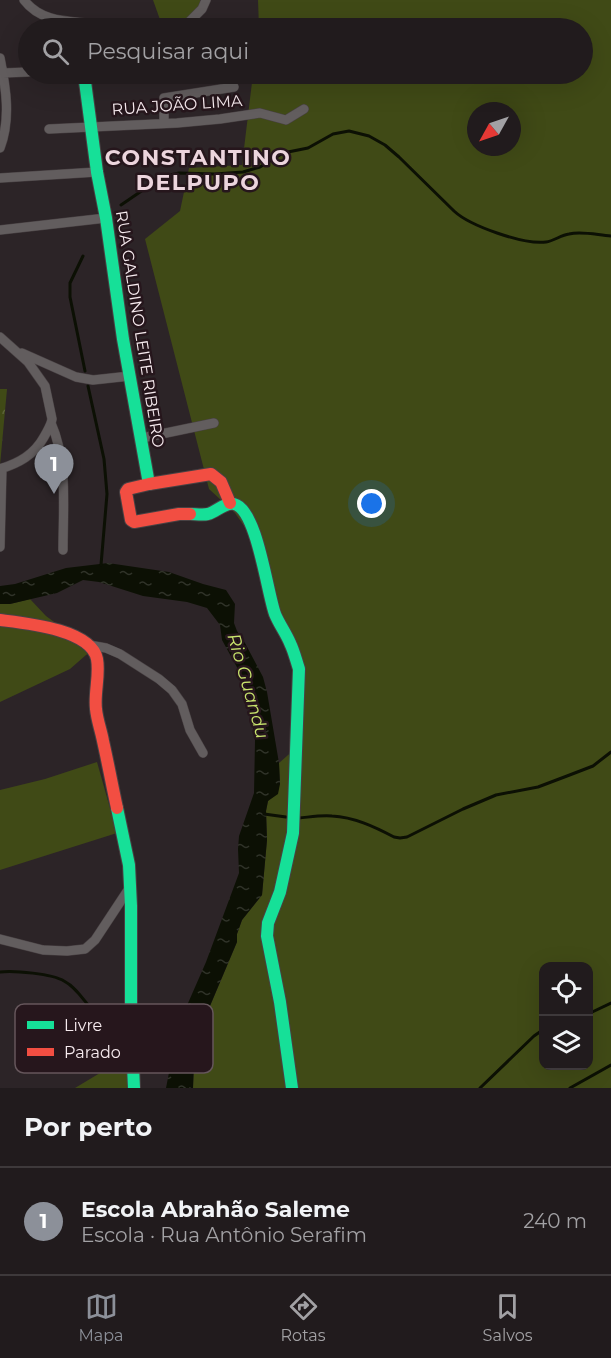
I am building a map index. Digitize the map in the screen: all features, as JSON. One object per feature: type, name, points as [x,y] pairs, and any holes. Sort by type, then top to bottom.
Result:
[{"type":"street","points":[[24,0],[35,11],[47,18]]},
{"type":"street","points":[[193,18],[202,9],[206,0]]},
{"type":"street","points":[[0,58],[7,107],[5,130],[0,148]]},
{"type":"street","points":[[3,74],[18,73]]},
{"type":"street","name":"RUA GALDINO LEITE RIBEIRO","points":[[85,84],[97,172],[149,484]]},
{"type":"street","points":[[164,123],[164,98],[234,87]]},
{"type":"street","name":"RUA JOÃO LIMA","points":[[49,129],[220,119],[261,113],[286,120],[304,109]]},
{"type":"street","points":[[0,178],[97,172]]},
{"type":"street","points":[[0,230],[106,218]]},
{"type":"street","points":[[0,337],[28,362],[45,386],[51,423],[63,463],[63,550]]},
{"type":"street","points":[[14,349],[76,377],[93,380],[130,376]]},
{"type":"street","points":[[0,547],[1,469],[32,454],[51,423]]},
{"type":"street","points":[[142,438],[214,423]]},
{"type":"street","points":[[230,503],[222,481],[211,474],[149,484],[126,491],[130,518],[134,522],[179,514],[208,514],[230,503],[240,507],[247,516],[260,548],[272,605],[291,644],[299,669],[293,833],[280,892],[271,915],[267,936],[280,1002],[292,1088]]},
{"type":"street","points":[[0,620],[45,625],[90,645],[120,654],[159,678],[182,704],[190,730],[202,753]]},
{"type":"street","points":[[90,645],[97,656],[96,708],[126,847],[130,887],[131,1004]]},
{"type":"street","points":[[0,939],[43,950],[85,949],[95,940],[130,887]]},
{"type":"street","points":[[133,1073],[134,1088]]},
{"type":"green space","points":[[153,0],[200,0],[200,9],[191,18],[159,18]]},
{"type":"green space","points":[[258,0],[611,0],[611,1088],[193,1088],[194,1073],[213,1073],[213,1004],[211,1004],[237,942],[242,920],[262,895],[268,801],[280,784],[279,763],[296,748],[299,662],[277,613],[249,533],[235,513],[209,489],[145,239],[180,211],[189,168],[242,165],[252,84],[593,84],[593,18],[259,18]]},
{"type":"green space","points":[[0,389],[7,389],[0,465]]},
{"type":"green space","points":[[30,599],[46,616],[61,627],[101,646],[70,669],[0,702],[0,604]]},
{"type":"green space","points":[[97,762],[117,833],[0,870],[0,790],[45,779]]},
{"type":"green space","points":[[100,1073],[128,1073],[132,1088],[75,1088]]},
{"type":"water","name":"Rio Guandu","points":[[108,563],[169,572],[226,590],[235,604],[234,623],[237,631],[263,677],[279,763],[280,784],[278,794],[268,801],[266,811],[267,840],[262,895],[242,920],[237,942],[211,1004],[188,1004],[239,873],[239,836],[254,793],[255,740],[247,694],[239,671],[222,640],[220,625],[207,608],[187,602],[143,596],[99,582],[83,580],[57,593],[10,604],[0,604],[0,586],[15,584],[66,568]]},
{"type":"water","points":[[169,1073],[194,1073],[193,1088],[166,1088]]},
{"type":"waterway","points":[[121,205],[162,177],[179,173],[243,172],[260,167],[283,153],[308,148],[333,134],[349,131],[369,136],[385,145],[454,211],[484,228],[525,241],[536,242],[549,241],[574,233],[611,236]]},
{"type":"waterway","points":[[83,256],[70,283],[70,297],[85,371]]},
{"type":"waterway","points":[[88,386],[104,459],[107,494],[101,565]]},
{"type":"waterway","points":[[299,818],[324,816],[348,818],[394,837],[407,837],[496,795],[538,787],[593,766],[611,752]]},
{"type":"waterway","points":[[264,814],[286,817]]},
{"type":"waterway","points":[[0,972],[51,976],[64,981],[76,990],[87,1004]]},
{"type":"waterway","points":[[593,1012],[611,1003]]},
{"type":"waterway","points":[[480,1088],[539,1032]]},
{"type":"waterway","points":[[570,1088],[611,1065]]},
{"type":"traffic: fast","points":[[85,84],[123,339],[149,484]]},
{"type":"traffic: fast","points":[[190,514],[208,514],[231,504],[242,509],[255,535],[275,614],[291,646],[299,669],[293,833],[280,892],[268,923],[267,936],[280,1002],[292,1088]]},
{"type":"traffic: fast","points":[[117,808],[129,865],[131,1004]]},
{"type":"traffic: fast","points":[[133,1073],[134,1088]]},
{"type":"traffic: jam","points":[[190,514],[134,522],[131,520],[126,492],[128,489],[149,484],[211,474],[221,482],[230,503]]},
{"type":"traffic: jam","points":[[0,620],[55,629],[83,641],[92,649],[98,665],[97,713],[117,808]]},
{"type":"place","name":"Escola Abrahão Saleme","points":[[54,494]]},
{"type":"district","name":"CONSTANTINO DELPUPO","points":[[198,170]]}]
